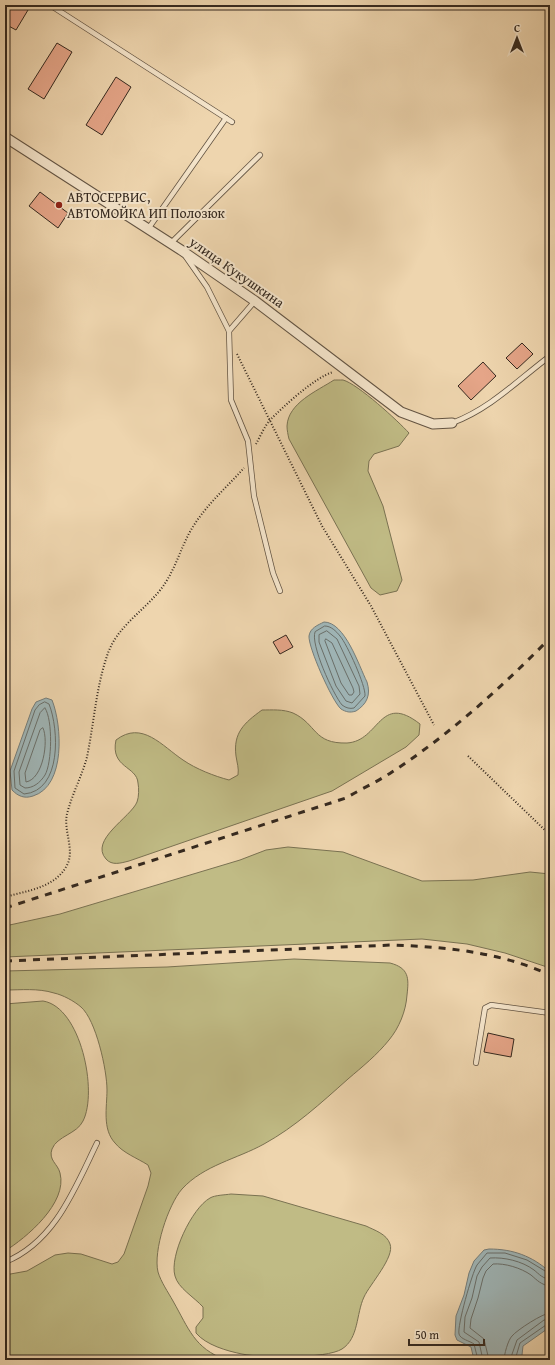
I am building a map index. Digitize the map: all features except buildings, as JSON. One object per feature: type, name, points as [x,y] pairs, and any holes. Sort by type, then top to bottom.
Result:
[{"type":"street","name":"улица Кукушкина","points":[[5,137],[182,250],[255,301],[401,412],[433,424],[452,423]]},
{"type":"lane","points":[[50,5],[232,122]]},
{"type":"lane","points":[[148,229],[226,118]]},
{"type":"lane","points":[[171,243],[260,155]]},
{"type":"lane","points":[[182,250],[207,286],[229,331],[231,400],[248,441],[254,496],[273,573],[280,591]]},
{"type":"lane","points":[[229,331],[255,301]]},
{"type":"lane","points":[[452,423],[468,417],[496,400],[550,356]]},
{"type":"lane","points":[[476,1063],[485,1008],[491,1005],[550,1013]]},
{"type":"lane","points":[[5,1262],[18,1257],[34,1244],[53,1224],[72,1195],[97,1143]]},
{"type":"path","points":[[236,352],[322,526],[371,606],[434,725]]},
{"type":"path","points":[[5,897],[45,885],[58,878],[66,867],[69,857],[67,814],[86,758],[100,681],[107,655],[116,635],[161,589],[172,572],[190,530],[205,509],[246,467],[249,458],[270,421],[323,376],[345,368]]},
{"type":"path","points":[[468,756],[550,835]]},
{"type":"shaded area","points":[[334,380],[343,380],[350,383],[368,395],[409,433],[399,446],[374,454],[369,461],[368,471],[383,506],[402,580],[397,591],[380,595],[371,588],[289,439],[287,426],[292,411],[304,398]]},
{"type":"shaded area","points":[[262,710],[281,710],[293,713],[307,722],[321,737],[336,742],[347,743],[358,740],[367,735],[388,715],[396,713],[406,716],[420,724],[419,735],[406,747],[332,791],[129,861],[111,863],[106,859],[102,852],[103,844],[113,829],[133,808],[137,802],[138,795],[137,777],[124,766],[117,756],[115,749],[116,740],[125,735],[134,733],[143,734],[159,742],[183,760],[194,766],[229,780],[238,775],[236,741],[238,735],[245,724]]},
{"type":"shaded area","points":[[288,847],[343,852],[422,881],[473,880],[530,872],[550,874],[550,968],[505,953],[467,944],[422,939],[5,957],[5,926],[60,914],[240,860],[266,850]]},
{"type":"shaded area","points":[[294,959],[390,963],[396,965],[404,971],[408,979],[405,1007],[396,1030],[380,1051],[308,1114],[264,1144],[200,1174],[182,1189],[177,1196],[167,1217],[160,1241],[157,1263],[159,1276],[188,1329],[199,1343],[206,1350],[226,1360],[5,1360],[5,1275],[27,1271],[55,1255],[68,1253],[81,1254],[112,1264],[118,1262],[124,1254],[148,1186],[151,1173],[148,1165],[118,1147],[108,1131],[106,1118],[107,1090],[103,1058],[96,1034],[86,1013],[81,1007],[65,997],[48,991],[5,990],[5,971],[167,967]]},
{"type":"shaded area","points":[[43,1001],[56,1007],[67,1018],[76,1034],[83,1052],[87,1072],[87,1108],[83,1121],[80,1125],[58,1141],[52,1149],[51,1156],[59,1170],[61,1184],[58,1196],[52,1207],[34,1229],[5,1251],[5,1125],[7,1118],[5,1102],[5,1004]]},
{"type":"shaded area","points":[[231,1194],[263,1196],[366,1226],[380,1233],[386,1238],[391,1249],[389,1256],[364,1297],[354,1332],[351,1339],[342,1349],[322,1355],[293,1357],[251,1355],[236,1353],[217,1347],[205,1341],[196,1333],[196,1327],[203,1318],[203,1307],[179,1284],[175,1276],[175,1257],[189,1222],[203,1203],[212,1197]]},
{"type":"water","points":[[324,622],[332,624],[345,637],[367,682],[369,691],[367,699],[356,711],[345,711],[337,704],[312,651],[309,636],[310,633],[315,627]]},
{"type":"water","points":[[46,698],[52,700],[58,724],[59,754],[56,768],[51,780],[44,790],[33,796],[24,797],[12,790],[10,771],[32,709],[36,702]]},
{"type":"water","points":[[484,1250],[506,1250],[522,1254],[543,1266],[550,1272],[550,1327],[523,1346],[522,1355],[517,1360],[474,1360],[471,1347],[457,1340],[455,1335],[456,1316],[464,1295],[469,1273],[474,1261]]},
{"type":"railway","points":[[5,908],[346,798],[386,776],[434,742],[474,710],[550,638]]},
{"type":"railway","points":[[5,961],[392,945],[433,947],[473,952],[512,961],[550,975]]},
{"type":"place","name":"АВТОСЕРВИС, АВТОМОЙКА ИП Полозюк","points":[[59,205]]}]
